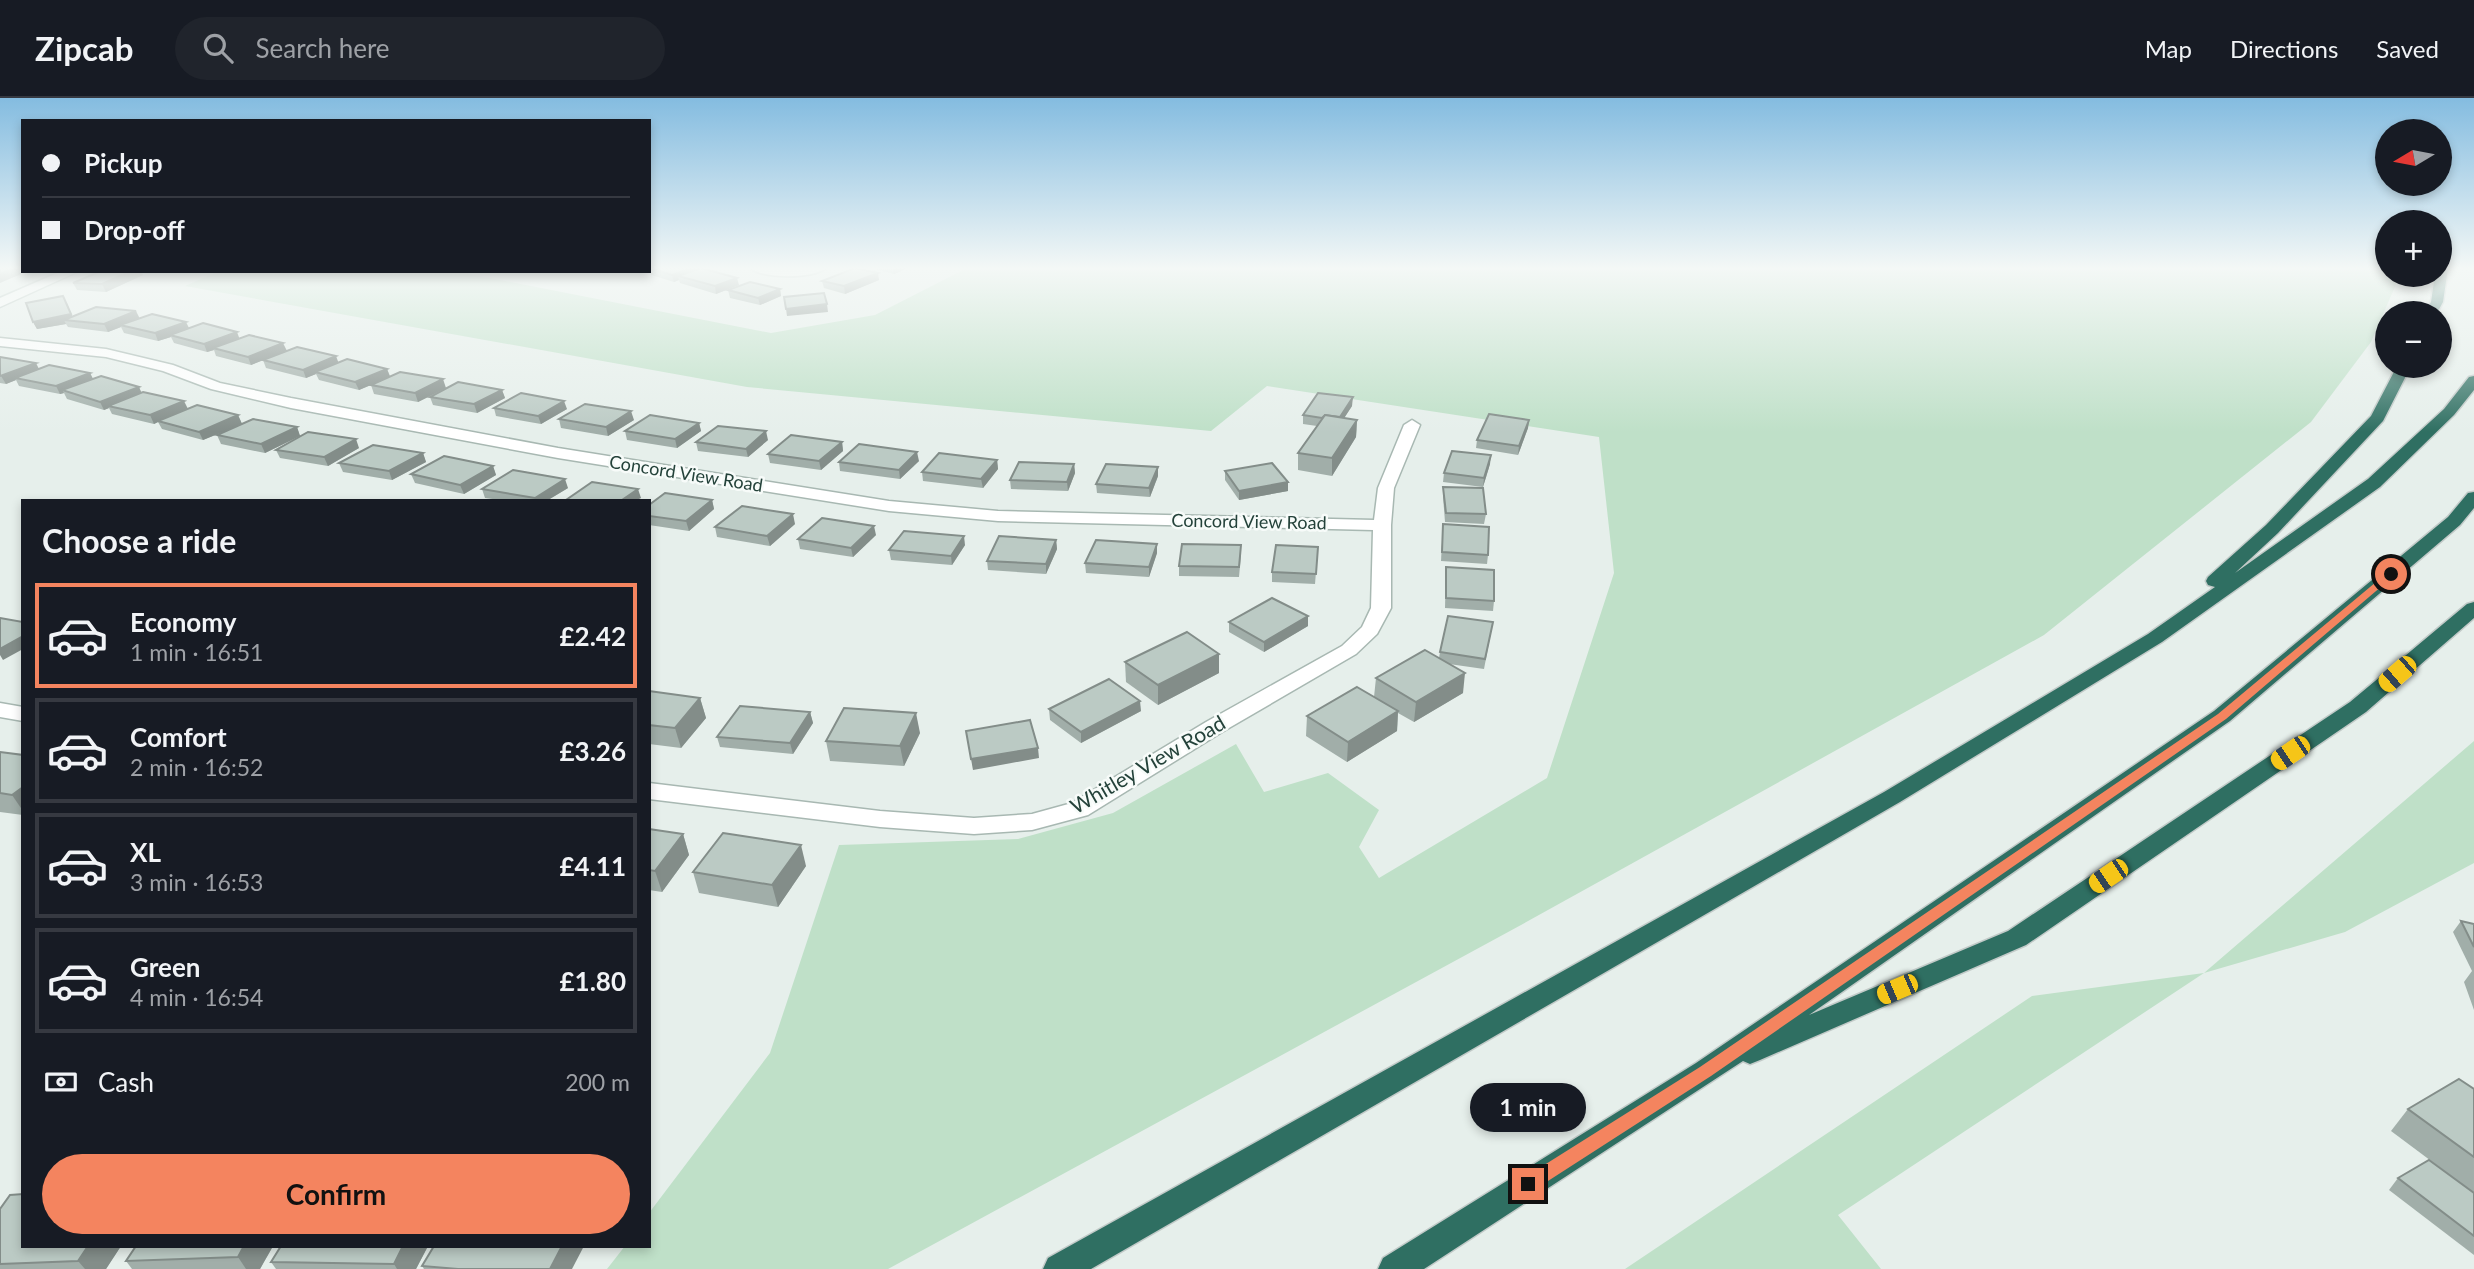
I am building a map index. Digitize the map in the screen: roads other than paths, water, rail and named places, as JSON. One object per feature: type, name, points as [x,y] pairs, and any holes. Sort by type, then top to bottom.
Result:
[{"type":"highway","points":[[2154,638],[2272,529],[2378,418],[2398,378]]},
{"type":"highway","points":[[1060,1269],[1892,797],[2154,638],[2374,483],[2449,412],[2474,380]]},
{"type":"highway","points":[[1395,1269],[1706,1071],[2222,716],[2455,521],[2474,498]]},
{"type":"highway","points":[[1706,1071],[2017,938],[2358,707],[2474,608]]},
{"type":"street","name":"Concord View Road","points":[[0,342],[106,353],[168,368],[216,386],[304,406],[558,453],[889,506],[998,516],[1382,525]]},
{"type":"street","name":"Whitley View Road","points":[[651,791],[880,819],[974,826],[1032,822],[1080,809],[1214,727],[1349,650],[1370,630],[1381,608],[1382,525],[1386,488],[1412,425]]},
{"type":"street","points":[[0,710],[21,714]]}]
